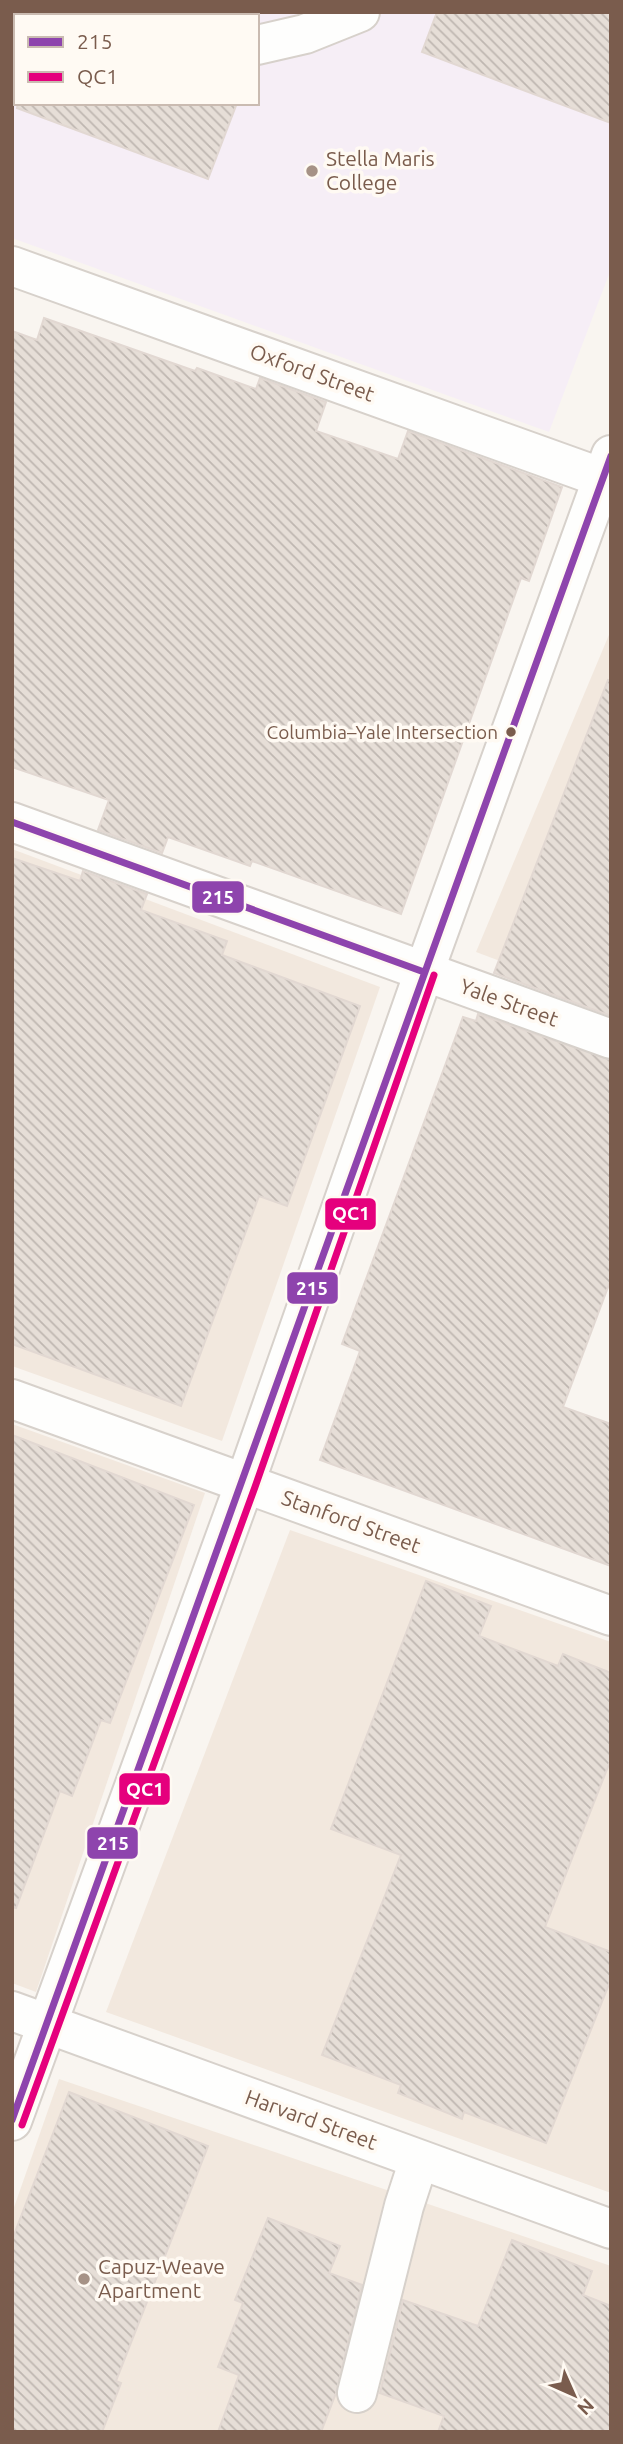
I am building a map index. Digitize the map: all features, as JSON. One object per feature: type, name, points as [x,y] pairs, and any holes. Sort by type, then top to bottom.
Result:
[{"type":"street","points":[[259,45],[305,34],[359,12]]},
{"type":"street","name":"Oxford Street","points":[[12,266],[608,471]]},
{"type":"street","points":[[12,2121],[245,1483],[424,972],[608,471]]},
{"type":"street","name":"Yale Street","points":[[12,822],[611,1040]]},
{"type":"street","name":"Stanford Street","points":[[12,1399],[611,1616]]},
{"type":"street","name":"Harvard Street","points":[[12,2011],[611,2229]]},
{"type":"street","points":[[358,2393],[404,2206],[419,2160]]},
{"type":"shaded area","name":"Stella Maris College","points":[[12,12],[611,12],[611,269],[549,432],[12,238]]},
{"type":"shaded area","points":[[611,630],[611,1003],[476,952]]},
{"type":"shaded area","points":[[12,849],[380,987],[222,1441],[12,1366]]},
{"type":"shaded area","points":[[12,1424],[205,1493],[36,1992],[12,1983]]},
{"type":"shaded area","points":[[290,1530],[611,1642],[611,2193],[106,2012]]},
{"type":"shaded area","points":[[59,2079],[611,2266],[611,2432],[12,2432],[12,2213]]},
{"type":"building","points":[[437,12],[611,12],[611,123],[422,52]]},
{"type":"building","points":[[18,105],[236,105],[208,179],[17,108]]},
{"type":"building","points":[[44,318],[195,371],[197,368],[256,389],[260,378],[326,402],[316,431],[398,459],[408,431],[562,487],[529,581],[521,578],[401,914],[252,861],[250,866],[168,837],[162,853],[98,830],[109,800],[12,767],[12,331],[37,340]]},
{"type":"building","points":[[608,680],[611,681],[611,1016],[494,973]]},
{"type":"building","points":[[12,858],[80,881],[83,871],[147,894],[141,910],[227,941],[222,955],[360,1006],[287,1206],[259,1196],[181,1406],[12,1344]]},
{"type":"building","points":[[478,1014],[611,1060],[611,1279],[563,1407],[611,1424],[611,1566],[320,1460],[360,1351],[342,1344],[463,1017],[476,1021]]},
{"type":"building","points":[[12,1435],[194,1505],[110,1723],[101,1720],[72,1796],[60,1791],[16,1908],[12,1907]]},
{"type":"building","points":[[426,1581],[491,1606],[479,1636],[558,1666],[563,1654],[611,1673],[611,1759],[545,1927],[611,1952],[611,1979],[546,2143],[464,2112],[462,2119],[398,2093],[401,2085],[322,2055],[401,1855],[331,1829]]},
{"type":"building","points":[[69,2092],[208,2146],[116,2381],[121,2383],[102,2432],[12,2432],[12,2240]]},
{"type":"building","points":[[268,2218],[340,2246],[329,2273],[362,2285],[336,2393],[321,2432],[218,2432],[239,2375],[218,2367],[243,2303],[235,2300]]},
{"type":"building","points":[[512,2240],[592,2271],[583,2295],[611,2306],[611,2432],[438,2432],[444,2416],[380,2393],[403,2300],[478,2326]]},
{"type":"transit line","name":"215","points":[[12,2120],[611,456]]},
{"type":"transit line","name":"215","points":[[12,822],[424,972]]},
{"type":"transit line","name":"QC1","points":[[22,2125],[255,1487],[434,975]]},
{"type":"place","name":"Stella Maris College","points":[[312,171]]},
{"type":"place","name":"Columbia–Yale Intersection","points":[[511,732]]},
{"type":"place","name":"Capuz-Weave Apartment","points":[[84,2279]]}]
